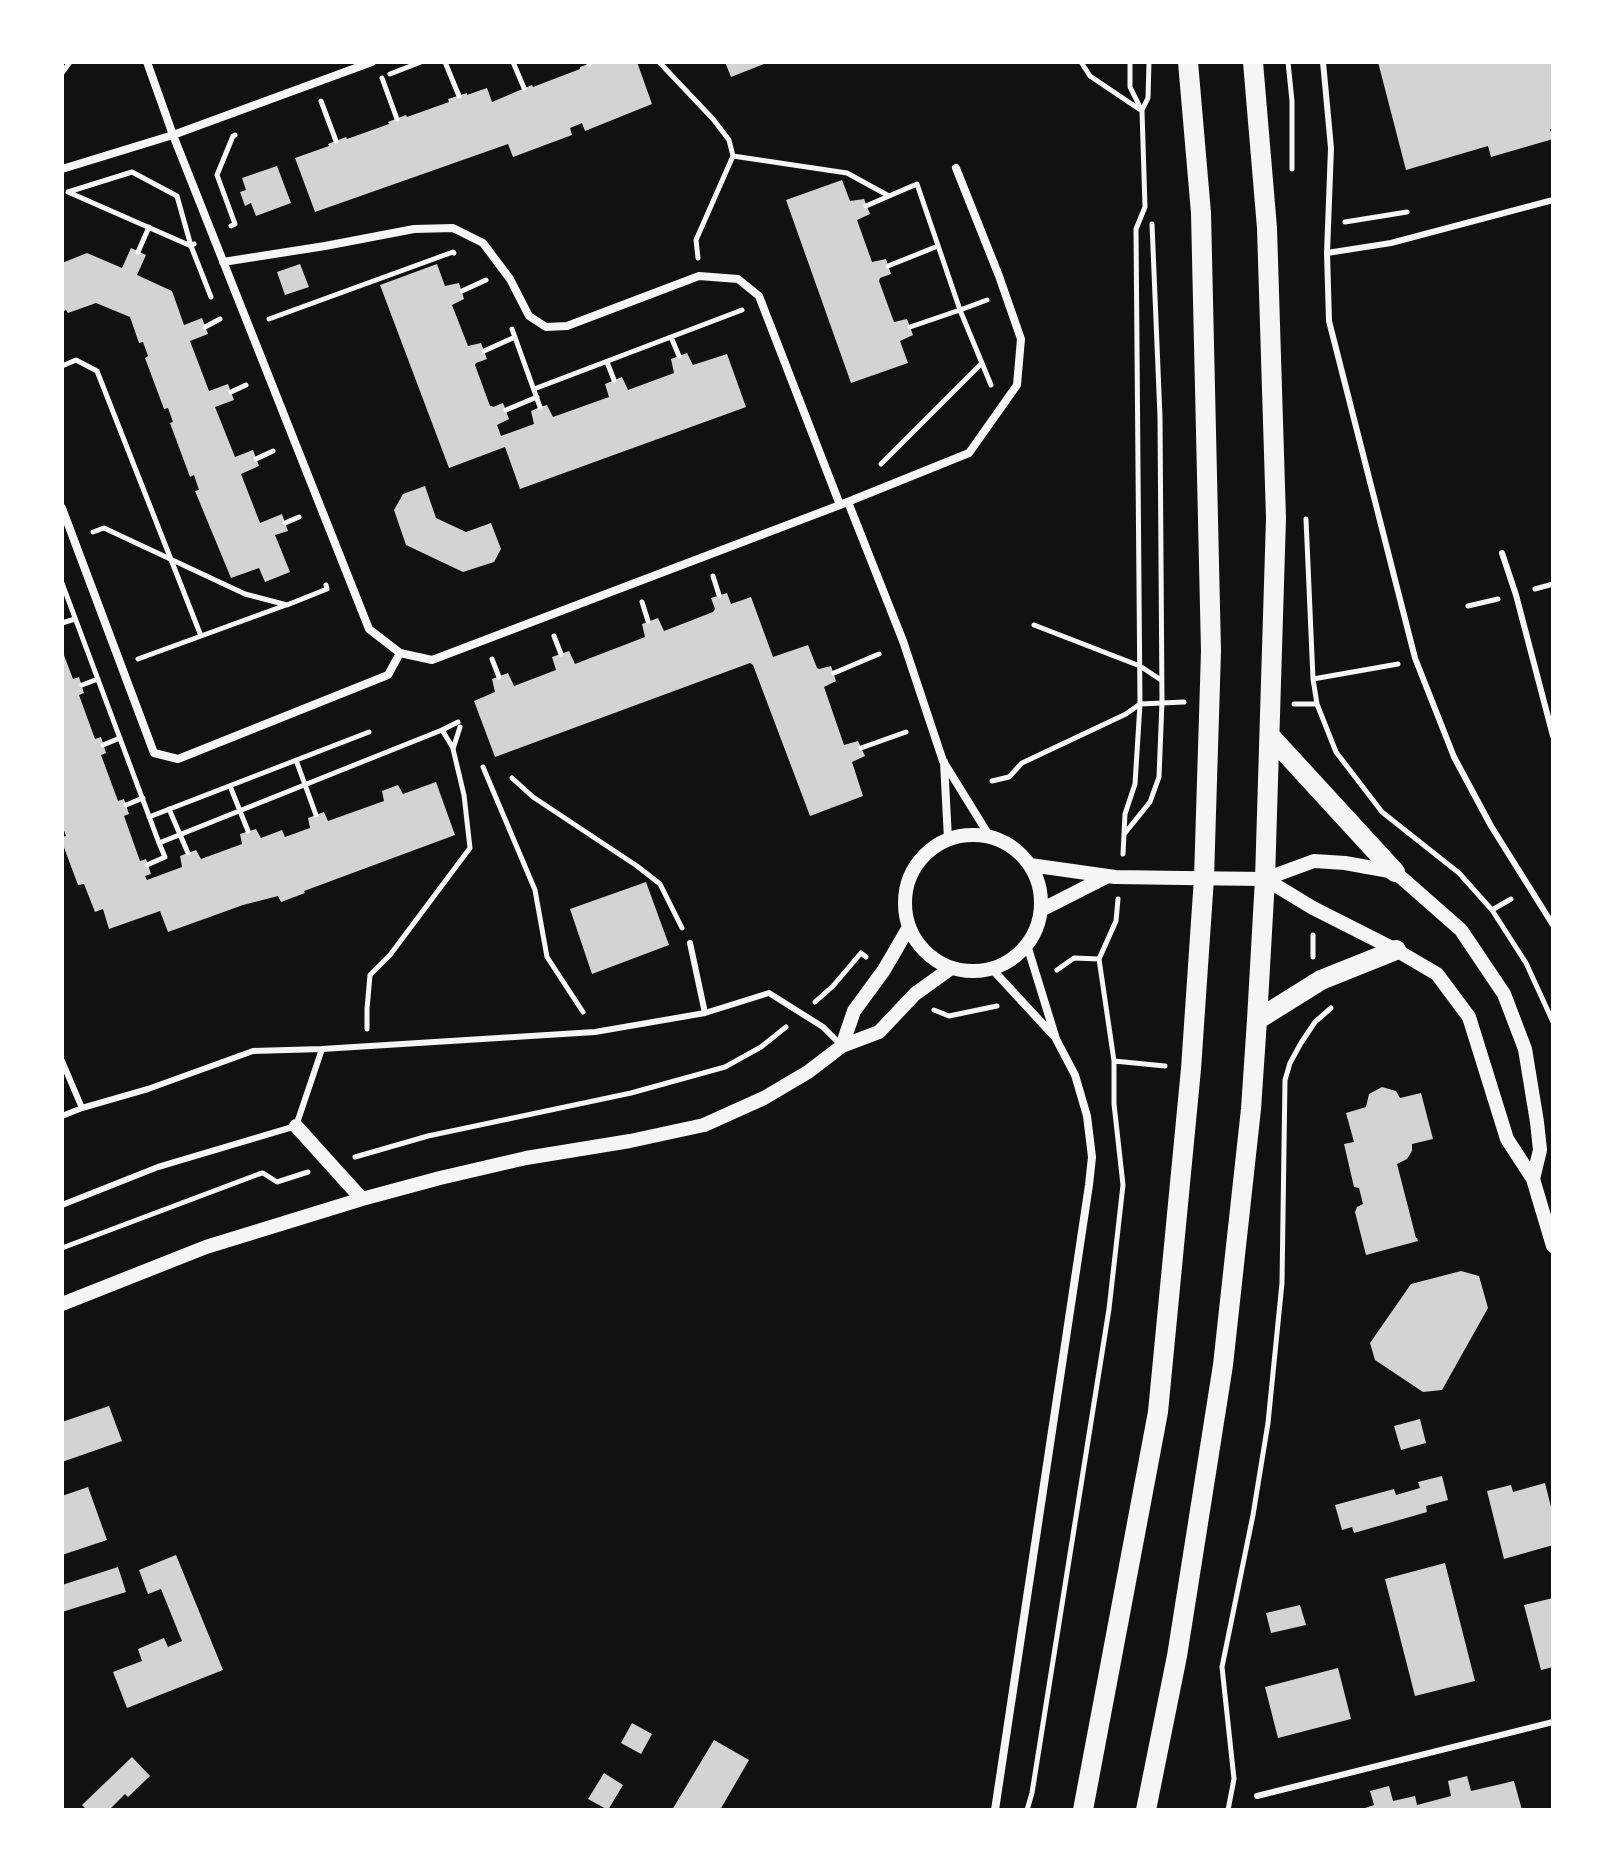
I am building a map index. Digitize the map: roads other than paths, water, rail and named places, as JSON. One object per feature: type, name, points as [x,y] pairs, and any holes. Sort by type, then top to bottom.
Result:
[{"type":"main road","points":[[1083,1810],[1158,1412],[1191,1069],[1204,878],[1211,651],[1201,213],[1188,62]]},
{"type":"main road","points":[[1146,1810],[1177,1656],[1223,1365],[1251,1109],[1257,1020],[1271,737],[1276,518],[1267,228],[1253,62]]},
{"type":"main road","points":[[1271,737],[1395,872]]},
{"type":"main road","points":[[1257,1020],[1321,980],[1396,950]]},
{"type":"street","points":[[147,62],[173,135],[369,629],[400,653],[432,660],[844,504],[969,453],[1017,385],[1021,339],[956,168]]},
{"type":"street","points":[[62,169],[173,135],[372,62]]},
{"type":"street","points":[[223,262],[414,229],[453,228],[483,243],[510,279],[529,316],[546,327],[567,326],[699,276],[738,279],[759,296],[903,641],[943,761],[990,837]]},
{"type":"street","points":[[62,508],[154,753],[178,759],[388,675],[400,653]]},
{"type":"street","points":[[943,761],[948,839]]},
{"type":"street","points":[[968,835],[990,837],[1013,847],[1030,865],[1040,887],[1041,910],[1036,928],[1027,945],[1005,963],[992,969],[971,971],[951,968],[933,958],[919,944],[909,927],[905,906],[907,885],[915,866],[929,850],[948,839],[968,835]]},
{"type":"street","points":[[1030,865],[1109,876],[1204,878],[1265,879],[1314,861],[1395,872],[1461,930],[1504,994],[1525,1049],[1537,1122],[1540,1150],[1533,1179]]},
{"type":"street","points":[[1041,910],[1109,876]]},
{"type":"street","points":[[1265,879],[1437,974],[1469,1017],[1507,1139],[1533,1179],[1553,1246]]},
{"type":"street","points":[[842,1046],[854,1011],[884,970],[909,927]]},
{"type":"street","points":[[995,1810],[1092,1157],[1087,1116],[1075,1075],[1056,1039],[1027,945]]},
{"type":"street","points":[[62,1304],[206,1247],[362,1199],[526,1158],[704,1125],[764,1098],[808,1072],[842,1046],[879,1032],[915,994],[951,968]]},
{"type":"street","points":[[992,969],[1056,1039]]},
{"type":"street","points":[[296,1126],[362,1199]]},
{"type":"lane","points":[[1323,62],[1331,148],[1327,253],[1329,321],[1415,658],[1454,757],[1491,826],[1553,925]]},
{"type":"lane","points":[[1327,253],[1391,243],[1553,200]]},
{"type":"lane","points":[[1502,553],[1553,736]]},
{"type":"lane","points":[[690,943],[705,1013]]},
{"type":"lane","points":[[62,1116],[253,1051],[595,1032],[705,1013],[769,993],[823,1027],[842,1046]]},
{"type":"lane","points":[[62,1205],[158,1167],[296,1126],[322,1049]]},
{"type":"lane","points":[[62,1061],[82,1108]]},
{"type":"lane","points":[[1257,1796],[1553,1722]]}]
